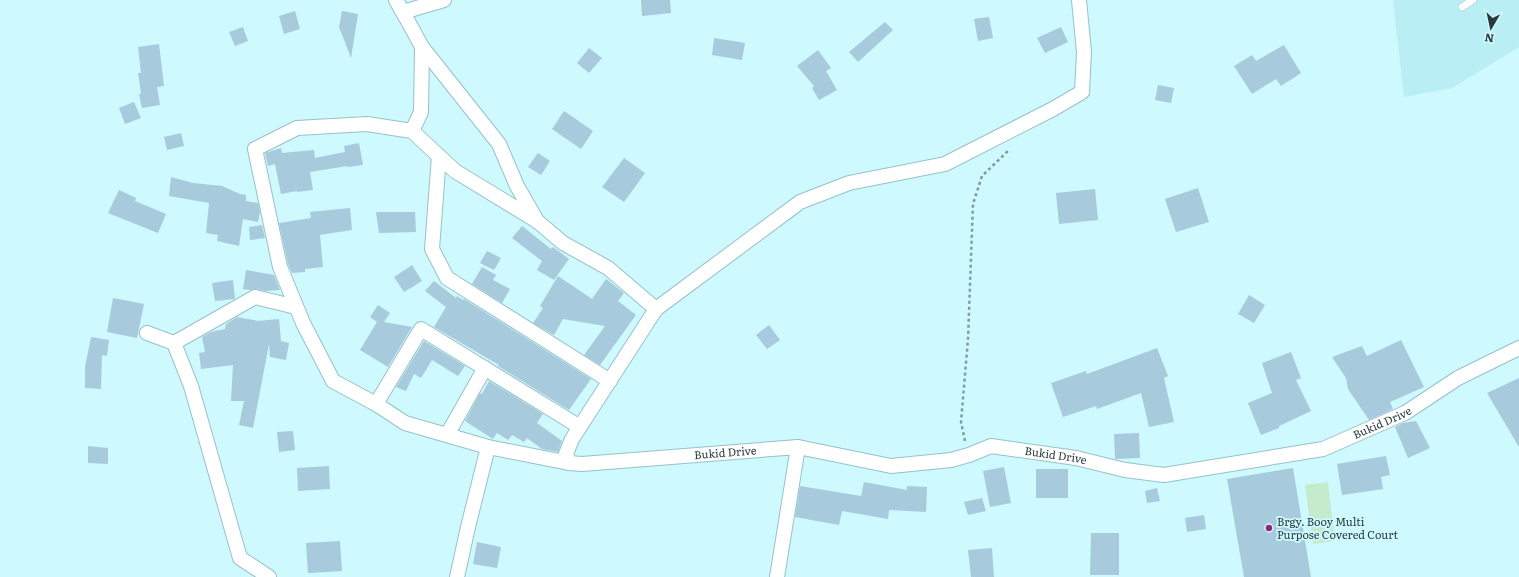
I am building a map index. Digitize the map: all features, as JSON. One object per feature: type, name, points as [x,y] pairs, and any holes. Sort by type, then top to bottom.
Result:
[{"type":"street","points":[[396,0],[422,47],[499,144],[517,186],[537,221]]},
{"type":"street","points":[[405,16],[403,12],[444,0]]},
{"type":"street","points":[[569,463],[566,454],[572,439],[656,309],[800,202],[849,183],[945,164],[1082,92],[1084,52],[1079,0]]},
{"type":"street","points":[[422,47],[422,112],[412,131],[455,171],[537,221],[563,243],[608,268],[656,309]]},
{"type":"street","name":"Bukid Drive","points":[[412,131],[367,124],[298,128],[255,149],[280,267],[303,323],[333,381],[376,404],[404,423],[488,448],[582,464],[798,447],[891,466],[951,460],[969,455],[991,446],[1076,458],[1125,470],[1164,475],[1323,449],[1405,413],[1458,378],[1519,348]]},
{"type":"street","points":[[439,156],[432,249],[447,278],[610,380]]},
{"type":"street","points":[[174,343],[255,297],[296,307]]},
{"type":"street","points":[[376,404],[421,329],[580,427]]},
{"type":"street","points":[[147,333],[174,343],[191,386],[240,558],[269,577]]},
{"type":"street","points":[[446,435],[485,368]]},
{"type":"street","points":[[777,577],[798,447]]},
{"type":"street","points":[[457,577],[488,448]]},
{"type":"lane","points":[[1462,7],[1473,0]]},
{"type":"path","points":[[969,455],[961,422],[968,339],[973,204],[982,176],[1010,150]]},
{"type":"shaded area","points":[[1393,0],[1519,0],[1519,47],[1452,88],[1404,97]]},
{"type":"green space","points":[[1328,482],[1335,541],[1313,544],[1305,485]]},
{"type":"building","points":[[641,0],[670,0],[671,13],[642,16]]},
{"type":"building","points":[[295,11],[300,29],[284,34],[279,16]]},
{"type":"building","points":[[342,11],[358,14],[351,58],[339,27]]},
{"type":"building","points":[[989,17],[993,38],[978,41],[974,19]]},
{"type":"building","points":[[885,22],[893,30],[858,62],[849,52]]},
{"type":"building","points":[[243,27],[248,41],[235,46],[229,32]]},
{"type":"building","points":[[1061,27],[1068,42],[1045,53],[1037,38]]},
{"type":"building","points":[[714,38],[745,43],[742,60],[712,55]]},
{"type":"building","points":[[159,44],[164,86],[157,87],[160,105],[142,108],[139,94],[141,94],[138,73],[141,73],[138,47]]},
{"type":"building","points":[[1284,45],[1301,73],[1281,86],[1276,79],[1252,94],[1234,66],[1252,55],[1256,61]]},
{"type":"building","points":[[589,48],[602,58],[589,73],[577,63]]},
{"type":"building","points":[[818,50],[831,68],[826,71],[837,90],[819,100],[812,88],[814,86],[797,66]]},
{"type":"building","points":[[1158,85],[1174,88],[1171,103],[1155,100]]},
{"type":"building","points":[[134,102],[141,118],[125,124],[119,108]]},
{"type":"building","points":[[564,111],[593,131],[581,149],[552,129]]},
{"type":"building","points":[[181,133],[184,146],[167,150],[164,137]]},
{"type":"building","points":[[359,143],[363,165],[310,172],[313,190],[281,194],[275,164],[268,166],[265,153],[281,148],[282,153],[314,150],[315,158],[345,152],[344,146]]},
{"type":"building","points":[[538,153],[550,161],[541,175],[528,167]]},
{"type":"building","points":[[624,158],[645,173],[624,202],[602,187]]},
{"type":"building","points":[[171,177],[193,183],[222,186],[246,195],[246,201],[258,203],[260,212],[258,222],[243,219],[239,246],[217,241],[218,235],[206,233],[209,203],[169,196]]},
{"type":"building","points":[[1198,188],[1209,222],[1176,232],[1165,199]]},
{"type":"building","points":[[1095,189],[1098,220],[1059,224],[1056,193]]},
{"type":"building","points":[[119,190],[136,198],[135,201],[166,214],[158,233],[108,213]]},
{"type":"building","points":[[350,208],[352,230],[320,235],[323,267],[305,269],[305,272],[292,273],[288,264],[279,223],[311,218],[310,212]]},
{"type":"building","points":[[376,212],[415,212],[416,232],[379,233]]},
{"type":"building","points":[[262,225],[265,238],[250,240],[249,227]]},
{"type":"building","points":[[522,226],[551,249],[553,247],[569,259],[554,280],[537,270],[542,261],[512,238]]},
{"type":"building","points":[[487,251],[501,258],[494,270],[480,263]]},
{"type":"building","points":[[412,265],[422,281],[404,292],[394,277]]},
{"type":"building","points":[[482,267],[496,275],[493,280],[510,289],[502,303],[472,284]]},
{"type":"building","points":[[246,270],[274,275],[280,290],[265,291],[257,289],[243,289]]},
{"type":"building","points":[[558,276],[592,299],[606,279],[624,293],[618,301],[636,315],[600,365],[584,355],[605,326],[563,319],[554,335],[533,323],[543,308],[540,306]]},
{"type":"building","points":[[233,280],[235,299],[215,301],[212,283]]},
{"type":"building","points":[[434,281],[456,298],[457,296],[463,300],[464,299],[591,379],[569,410],[498,366],[499,365],[434,327],[446,307],[425,291]]},
{"type":"building","points":[[1249,295],[1265,305],[1254,323],[1238,314]]},
{"type":"building","points":[[113,298],[144,304],[137,338],[107,332]]},
{"type":"building","points":[[378,305],[390,313],[384,322],[412,327],[388,367],[360,350],[377,322],[370,317]]},
{"type":"building","points":[[237,317],[258,321],[279,319],[281,341],[289,343],[286,360],[270,357],[269,344],[253,428],[239,425],[244,401],[231,401],[233,365],[201,369],[199,353],[205,352],[202,337],[211,332],[225,329],[226,324]]},
{"type":"building","points":[[769,325],[780,340],[767,349],[756,335]]},
{"type":"building","points":[[91,337],[109,340],[107,356],[102,355],[101,389],[85,388],[85,367]]},
{"type":"building","points":[[1401,340],[1424,387],[1390,402],[1393,409],[1369,420],[1348,389],[1346,378],[1332,357],[1362,346],[1367,356]]},
{"type":"building","points":[[424,341],[465,366],[458,376],[432,360],[421,378],[414,374],[406,391],[396,387]]},
{"type":"building","points":[[1157,348],[1168,376],[1164,378],[1174,422],[1149,427],[1141,393],[1097,409],[1096,406],[1063,417],[1051,383],[1086,371],[1087,374]]},
{"type":"building","points":[[1291,352],[1301,378],[1296,380],[1311,411],[1279,426],[1279,428],[1261,435],[1248,403],[1272,393],[1262,363]]},
{"type":"building","points":[[1519,378],[1519,447],[1487,393]]},
{"type":"building","points":[[489,381],[543,414],[537,423],[562,441],[558,452],[542,449],[527,438],[524,442],[512,435],[508,440],[497,433],[493,439],[465,421],[480,393],[482,394]]},
{"type":"building","points":[[1416,421],[1430,448],[1408,458],[1395,427],[1403,423]]},
{"type":"building","points":[[293,431],[295,450],[279,452],[277,432]]},
{"type":"building","points":[[1139,433],[1140,458],[1115,459],[1114,434]]},
{"type":"building","points":[[88,446],[108,448],[108,464],[88,463]]},
{"type":"building","points":[[1386,456],[1390,475],[1381,477],[1383,489],[1342,495],[1337,464]]},
{"type":"building","points":[[329,466],[330,489],[298,491],[297,468]]},
{"type":"building","points":[[1004,467],[1011,503],[990,507],[983,471]]},
{"type":"building","name":"Brgy. Booy Multi Purpose Covered Court","points":[[1293,468],[1311,577],[1244,577],[1227,479]]},
{"type":"building","points":[[1036,469],[1068,469],[1068,498],[1036,498]]},
{"type":"building","points":[[864,482],[907,490],[907,486],[927,487],[926,512],[889,510],[888,519],[842,511],[839,525],[795,517],[800,486],[861,496]]},
{"type":"building","points":[[1157,488],[1160,501],[1147,503],[1145,491]]},
{"type":"building","points":[[982,498],[986,511],[968,515],[964,502]]},
{"type":"building","points":[[1204,515],[1206,529],[1187,532],[1185,518]]},
{"type":"building","points":[[1091,533],[1119,533],[1119,575],[1090,575]]},
{"type":"building","points":[[340,541],[342,571],[308,573],[306,543]]},
{"type":"building","points":[[477,542],[501,547],[497,568],[473,564]]},
{"type":"building","points":[[992,548],[994,577],[971,577],[968,550]]},
{"type":"place","name":"Brgy. Booy Multi Purpose Covered Court","points":[[1269,528]]}]
